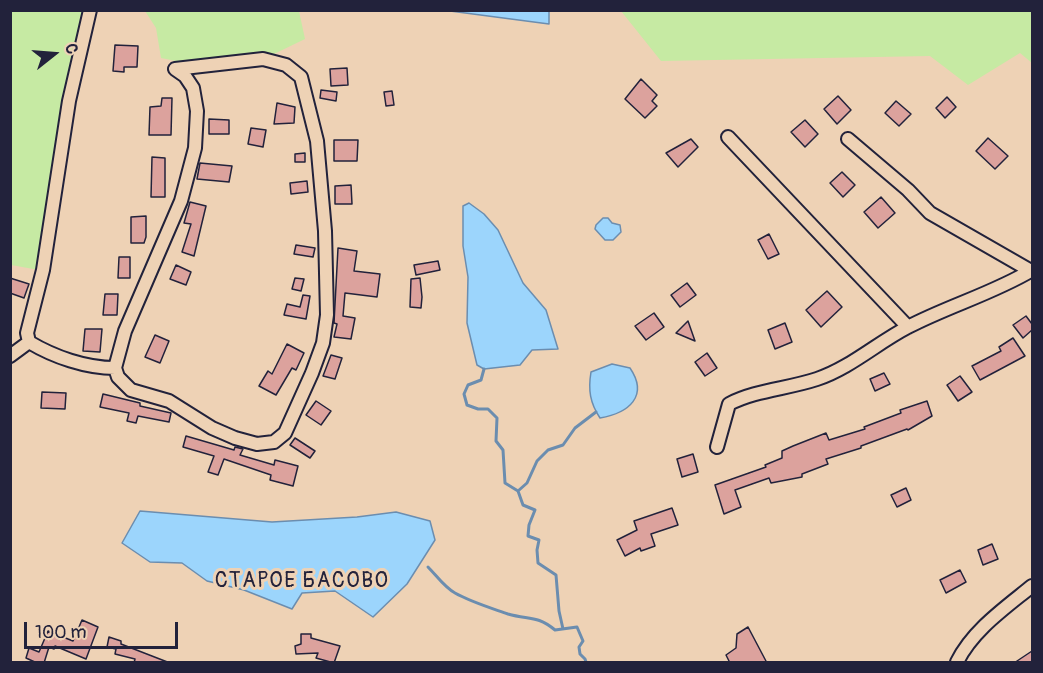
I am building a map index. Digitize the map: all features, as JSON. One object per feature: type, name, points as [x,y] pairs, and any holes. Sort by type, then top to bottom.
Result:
[{"type":"street","points":[[90,10],[69,101],[43,270],[27,333],[29,342],[50,353],[99,368],[115,368]]},
{"type":"street","points":[[263,59],[286,65],[301,77],[317,141],[325,231],[327,315],[319,353],[285,433],[274,442],[257,444],[235,438],[212,428],[169,401],[131,390],[118,377],[115,368],[125,331],[181,201],[195,148],[197,111],[193,87],[175,69],[263,59]]},
{"type":"street","points":[[728,138],[908,327]]},
{"type":"street","points":[[848,139],[908,190],[930,213],[1032,270]]},
{"type":"street","points":[[717,447],[729,404],[747,395],[818,379],[846,366],[908,327],[1032,270]]},
{"type":"street","points":[[10,356],[29,342]]},
{"type":"street","points":[[957,663],[962,651],[978,632],[1032,586]]},
{"type":"green space","points":[[10,11],[83,11],[39,270],[11,265]]},
{"type":"green space","points":[[145,11],[299,11],[305,39],[274,54],[186,63],[161,58],[156,28]]},
{"type":"green space","points":[[621,11],[1032,11],[1032,63],[1020,53],[968,85],[930,56],[661,61]]},
{"type":"water","points":[[450,11],[549,11],[549,24]]},
{"type":"water","points":[[469,203],[484,214],[498,230],[523,283],[546,310],[558,349],[532,350],[520,365],[484,369],[477,365],[467,323],[468,277],[463,246],[463,206]]},
{"type":"water","points":[[603,218],[608,218],[612,223],[620,225],[621,232],[613,240],[605,240],[595,229]]},
{"type":"water","points":[[612,364],[630,368],[635,378],[637,395],[633,402],[620,412],[600,418],[591,396],[591,372]]},
{"type":"water","points":[[140,511],[272,522],[357,517],[396,512],[430,521],[435,540],[407,584],[373,617],[335,591],[302,593],[292,609],[244,590],[207,581],[182,563],[150,562],[122,543]]},
{"type":"building","points":[[115,45],[138,46],[137,67],[124,67],[124,72],[113,71]]},
{"type":"building","points":[[347,68],[348,85],[331,86],[330,69]]},
{"type":"building","points":[[641,79],[657,95],[652,101],[657,106],[645,118],[625,99]]},
{"type":"building","points":[[321,90],[337,92],[336,101],[320,98]]},
{"type":"building","points":[[392,91],[394,105],[386,106],[384,92]]},
{"type":"building","points":[[838,96],[851,110],[837,124],[824,109]]},
{"type":"building","points":[[947,97],[956,107],[945,118],[936,108]]},
{"type":"building","points":[[162,98],[172,98],[171,135],[149,135],[150,107],[161,106]]},
{"type":"building","points":[[896,101],[911,114],[899,126],[885,113]]},
{"type":"building","points":[[277,103],[295,107],[294,123],[274,124]]},
{"type":"building","points":[[209,119],[229,120],[229,134],[209,134]]},
{"type":"building","points":[[805,120],[818,134],[805,147],[791,132]]},
{"type":"building","points":[[251,128],[266,130],[263,147],[248,144]]},
{"type":"building","points":[[988,138],[1008,156],[995,169],[976,151]]},
{"type":"building","points":[[691,139],[698,147],[678,167],[666,153]]},
{"type":"building","points":[[334,140],[358,140],[357,161],[334,161]]},
{"type":"building","points":[[305,153],[305,162],[295,162],[295,154]]},
{"type":"building","points":[[152,157],[165,158],[165,197],[151,197]]},
{"type":"building","points":[[200,163],[232,166],[229,182],[197,179]]},
{"type":"building","points":[[842,172],[855,185],[843,197],[830,183]]},
{"type":"building","points":[[307,181],[308,192],[291,194],[290,183]]},
{"type":"building","points":[[351,185],[352,204],[335,204],[335,186]]},
{"type":"building","points":[[881,197],[895,213],[878,228],[864,212]]},
{"type":"building","points":[[190,202],[206,206],[194,256],[182,252],[191,224],[184,223]]},
{"type":"building","points":[[146,216],[144,243],[131,243],[131,217]]},
{"type":"building","points":[[769,234],[779,254],[768,259],[758,240]]},
{"type":"building","points":[[296,245],[315,248],[313,257],[294,254]]},
{"type":"building","points":[[338,248],[357,251],[354,271],[380,274],[377,297],[345,293],[343,316],[355,318],[351,339],[334,337],[337,324],[334,323]]},
{"type":"building","points":[[119,257],[130,257],[130,278],[118,278]]},
{"type":"building","points":[[438,261],[440,270],[416,275],[414,265]]},
{"type":"building","points":[[176,265],[191,272],[186,285],[170,279]]},
{"type":"building","points":[[10,278],[29,284],[24,298],[10,293]]},
{"type":"building","points":[[295,278],[304,279],[301,291],[292,289]]},
{"type":"building","points":[[420,278],[421,308],[410,307],[411,279]]},
{"type":"building","points":[[687,283],[696,295],[680,307],[671,295]]},
{"type":"building","points":[[827,291],[842,307],[821,327],[806,310]]},
{"type":"building","points":[[105,294],[118,294],[117,315],[103,315]]},
{"type":"building","points":[[303,295],[310,296],[306,319],[284,315],[287,304],[300,307]]},
{"type":"building","points":[[654,313],[664,327],[646,340],[635,326]]},
{"type":"building","points":[[1026,316],[1032,324],[1032,330],[1023,338],[1013,325]]},
{"type":"building","points":[[688,321],[695,341],[676,333]]},
{"type":"building","points":[[785,323],[792,342],[775,349],[768,330]]},
{"type":"building","points":[[85,329],[102,329],[100,352],[83,351]]},
{"type":"building","points":[[155,335],[169,341],[160,363],[145,357]]},
{"type":"building","points":[[1013,338],[1025,356],[980,380],[972,366],[1001,351],[999,347]]},
{"type":"building","points":[[287,344],[304,353],[296,370],[292,368],[276,395],[259,386],[268,371],[272,374]]},
{"type":"building","points":[[707,353],[717,368],[705,376],[695,362]]},
{"type":"building","points":[[331,355],[342,358],[335,379],[323,376]]},
{"type":"building","points":[[884,373],[890,384],[875,391],[870,379]]},
{"type":"building","points":[[960,376],[972,392],[958,401],[947,385]]},
{"type":"building","points":[[42,392],[66,393],[65,409],[41,408]]},
{"type":"building","points":[[103,394],[171,413],[169,422],[138,416],[136,423],[127,421],[129,413],[100,407]]},
{"type":"building","points":[[316,401],[331,411],[321,425],[306,415]]},
{"type":"building","points":[[927,401],[932,416],[908,430],[826,459],[828,464],[802,474],[802,477],[771,483],[769,478],[735,490],[741,507],[724,514],[715,485],[766,467],[765,465],[782,458],[782,451],[793,446],[826,433],[829,440],[865,429],[864,427],[901,413],[900,410]]},
{"type":"building","points":[[186,436],[234,450],[235,447],[243,449],[240,455],[274,465],[275,460],[298,466],[293,486],[270,480],[271,475],[224,459],[218,475],[208,472],[214,456],[183,447]]},
{"type":"building","points":[[295,438],[315,451],[310,458],[290,445]]},
{"type":"building","points":[[693,454],[698,472],[682,477],[677,459]]},
{"type":"building","points":[[906,488],[911,500],[897,507],[891,495]]},
{"type":"building","points":[[672,508],[678,525],[651,534],[655,546],[641,551],[640,548],[625,556],[617,540],[637,530],[634,521]]},
{"type":"building","points":[[992,544],[998,559],[983,565],[978,550]]},
{"type":"building","points":[[960,570],[966,582],[946,593],[940,580]]},
{"type":"building","points":[[82,620],[98,627],[86,659],[55,646],[54,649],[49,647],[44,663],[37,663],[26,658],[29,648],[39,652],[48,631],[73,641]]},
{"type":"building","points":[[748,627],[767,663],[730,663],[726,655],[736,648],[737,634]]},
{"type":"building","points":[[301,634],[311,634],[311,638],[340,646],[334,663],[316,658],[318,653],[296,654],[295,646],[301,644]]},
{"type":"building","points":[[109,637],[170,663],[134,663],[135,659],[115,654],[116,649],[107,647]]},
{"type":"building","points":[[1032,651],[1032,663],[1014,663]]},
{"type":"waterway","points":[[484,369],[481,380],[468,385],[464,394],[467,405],[478,409],[488,409],[497,418],[496,441],[503,450],[505,483],[518,491],[523,505],[535,510],[529,525],[528,536],[539,540],[538,563],[556,575],[563,629]]},
{"type":"waterway","points":[[518,491],[527,483],[537,461],[548,450],[563,445],[575,428],[596,412]]},
{"type":"waterway","points":[[428,567],[451,591],[474,602],[508,614],[538,620],[555,630],[577,627],[583,641],[579,647],[580,654],[586,662]]},
{"type":"district","name":"СТАРОЕ БАСОВО","points":[[302,582]]}]
